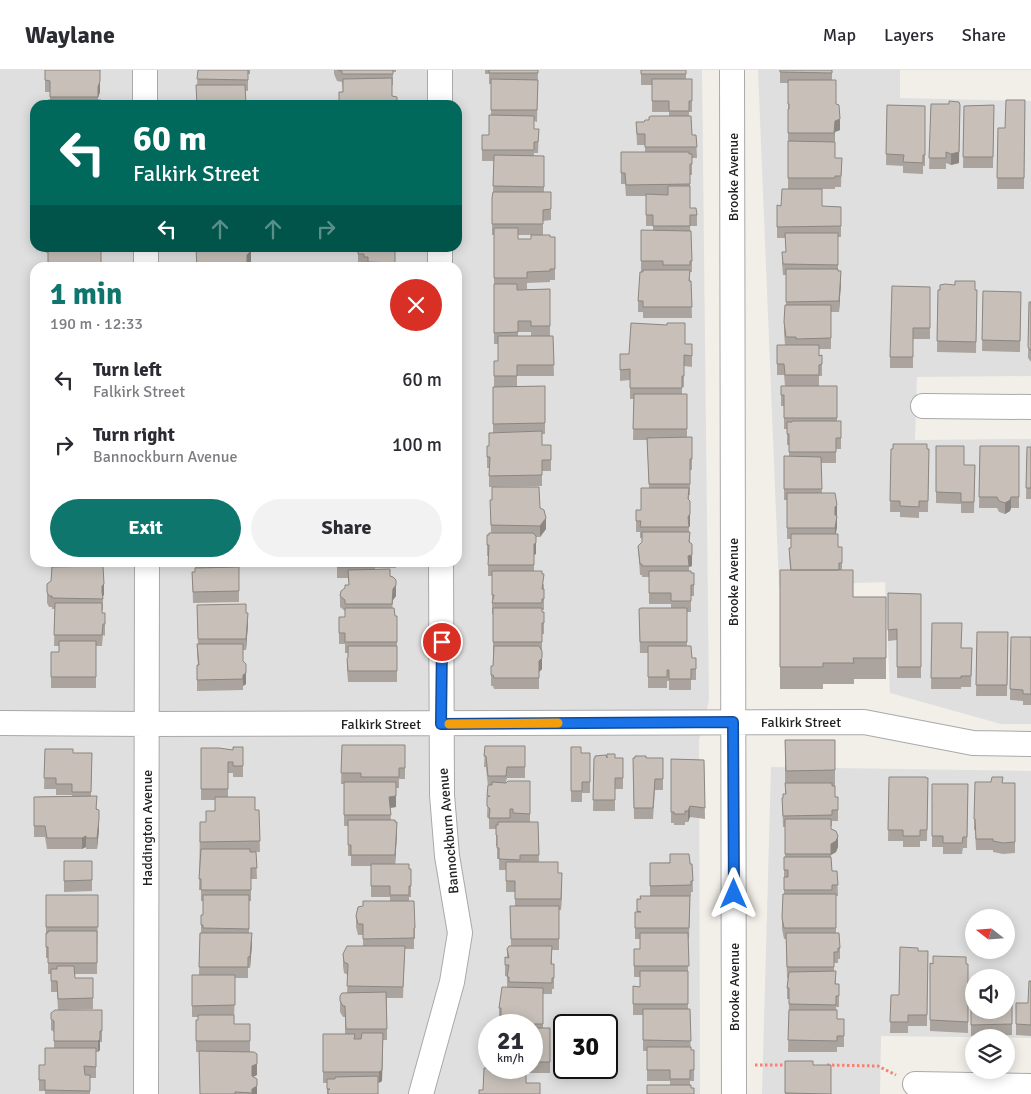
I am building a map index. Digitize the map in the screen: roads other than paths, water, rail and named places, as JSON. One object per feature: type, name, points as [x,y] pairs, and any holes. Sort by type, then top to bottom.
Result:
[{"type":"street","points":[[145,70],[145,100]]},
{"type":"street","points":[[440,70],[440,100]]},
{"type":"street","name":"Brooke Avenue","points":[[732,70],[734,1094]]},
{"type":"street","points":[[923,406],[1031,407]]},
{"type":"street","name":"Haddington Avenue","points":[[146,1094],[147,567]]},
{"type":"street","name":"Bannockburn Avenue","points":[[421,1094],[452,982],[460,933],[447,856],[442,795],[441,567]]},
{"type":"street","name":"Falkirk Street","points":[[0,723],[441,724],[864,722],[973,743],[1031,744]]},
{"type":"street","points":[[915,1084],[1031,1086]]}]
